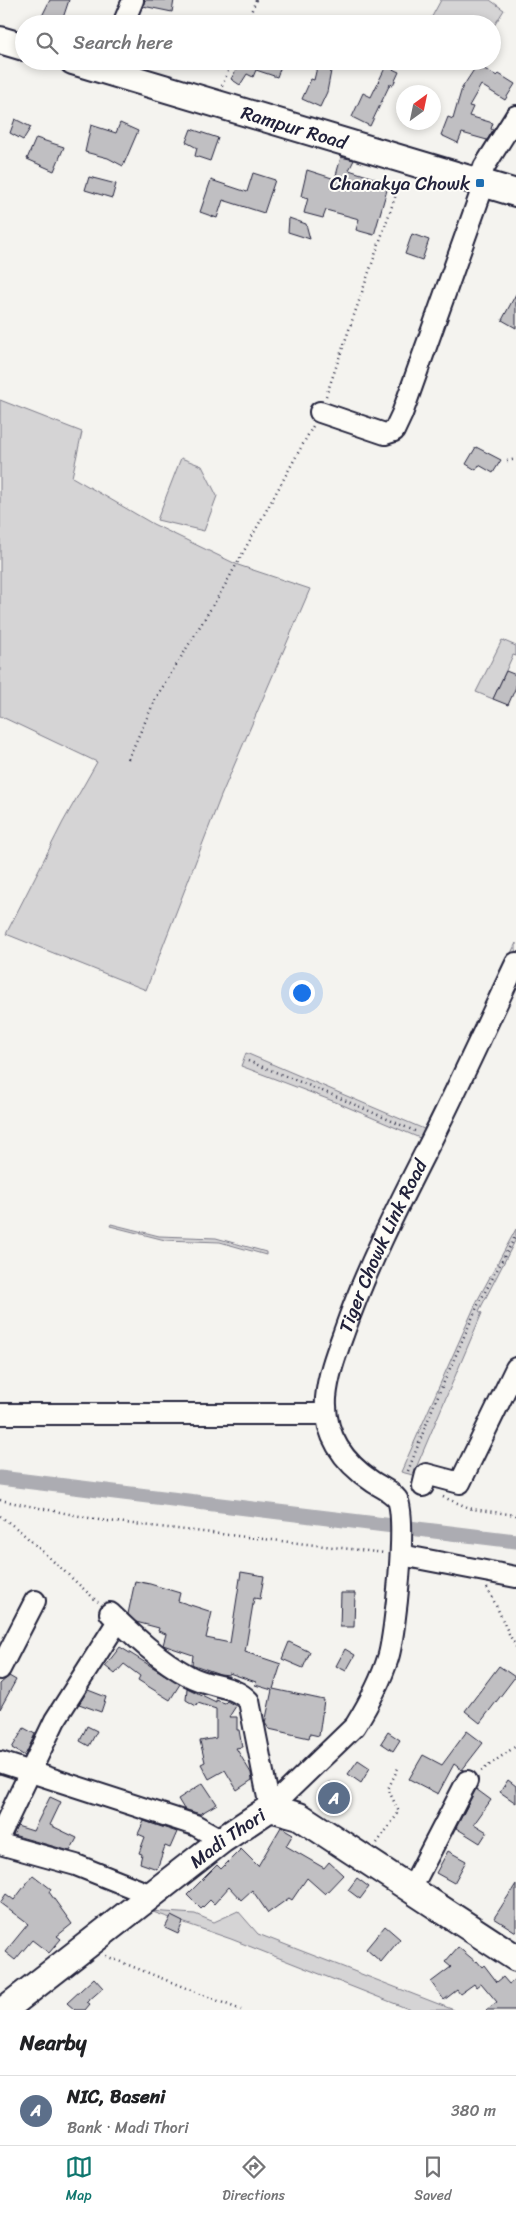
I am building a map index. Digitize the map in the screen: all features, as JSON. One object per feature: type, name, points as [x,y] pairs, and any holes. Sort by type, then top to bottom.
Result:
[{"type":"main road","points":[[0,40],[15,44]]},
{"type":"main road","name":"Rampur Road","points":[[117,70],[215,104],[516,193]]},
{"type":"main road","name":"Madi Thori","points":[[4,2010],[222,1840],[270,1808],[299,1816],[366,1858],[516,1958]]},
{"type":"street","points":[[127,15],[133,0]]},
{"type":"street","points":[[320,412],[385,434],[394,431],[402,414],[482,183],[484,167],[516,116]]},
{"type":"street","name":"Tiger Chowk Link Road","points":[[400,1548],[402,1518],[401,1506],[397,1499],[356,1470],[343,1457],[332,1438],[326,1414],[330,1372],[350,1315],[406,1188],[432,1139],[516,963]]},
{"type":"street","points":[[416,1481],[426,1474],[460,1483],[516,1368]]},
{"type":"street","points":[[0,1414],[326,1414]]},
{"type":"street","points":[[270,1808],[344,1738],[364,1711],[390,1650],[394,1634],[400,1548],[477,1569],[516,1577]]},
{"type":"street","points":[[0,1670],[35,1601]]},
{"type":"street","points":[[0,1835],[55,1720],[114,1617],[172,1667],[192,1678],[232,1688],[249,1701],[270,1808]]},
{"type":"street","points":[[0,1762],[195,1825],[222,1840]]},
{"type":"street","points":[[411,1889],[467,1781]]},
{"type":"street","points":[[0,1844],[76,1865],[151,1895]]},
{"type":"path","points":[[250,15],[256,0]]},
{"type":"path","points":[[215,104],[228,70]]},
{"type":"path","points":[[128,759],[156,698],[224,587],[320,412],[408,161]]},
{"type":"path","points":[[507,461],[516,459]]},
{"type":"path","points":[[248,1061],[335,1096],[432,1139]]},
{"type":"path","points":[[416,1481],[408,1468],[433,1406],[478,1305],[516,1235]]},
{"type":"path","points":[[0,1500],[99,1520],[400,1548]]},
{"type":"path","points":[[0,1516],[20,1531],[114,1617]]},
{"type":"path","points":[[477,1569],[495,1601],[502,1622],[516,1647]]},
{"type":"path","points":[[467,1781],[516,1746]]},
{"type":"path","points":[[366,1858],[399,1812],[388,1789],[398,1768]]},
{"type":"path","points":[[83,1947],[242,2010]]},
{"type":"path","points":[[231,2010],[235,2007]]},
{"type":"shaded area","points":[[441,0],[490,0],[504,10],[501,15],[433,15]]},
{"type":"shaded area","points":[[0,400],[82,432],[72,477],[153,524],[238,565],[310,589],[221,796],[146,990],[6,934],[63,822],[97,762],[0,716]]},
{"type":"shaded area","points":[[181,458],[202,466],[217,496],[204,531],[157,520]]},
{"type":"shaded area","points":[[502,640],[516,646],[516,656],[513,655],[493,699],[476,692]]},
{"type":"shaded area","points":[[516,943],[516,950],[422,1139],[338,1103],[241,1066],[246,1053],[424,1129]]},
{"type":"shaded area","points":[[111,1224],[159,1236],[216,1238],[266,1252],[266,1255],[220,1242],[165,1240],[110,1226]]},
{"type":"shaded area","points":[[516,1229],[516,1239],[479,1311],[482,1313],[413,1475],[401,1472],[477,1301]]},
{"type":"shaded area","points":[[150,1911],[195,1914],[214,1922],[238,1911],[258,1934],[454,2010],[411,2010],[231,1939]]},
{"type":"building","points":[[50,0],[69,0],[64,15],[42,15]]},
{"type":"building","points":[[145,0],[174,0],[172,12],[143,6]]},
{"type":"building","points":[[236,70],[256,70],[253,77],[247,74],[240,85],[231,79]]},
{"type":"building","points":[[256,70],[280,70],[277,77]]},
{"type":"building","points":[[316,70],[331,70],[327,92],[320,107],[302,99],[311,79],[314,80]]},
{"type":"building","points":[[384,70],[399,72],[393,85],[390,84],[370,126],[352,117],[363,93],[371,97]]},
{"type":"building","points":[[474,70],[486,70],[497,76],[499,74],[515,84],[505,100],[481,85],[469,106],[473,107],[469,116],[493,123],[491,129],[493,130],[487,140],[462,133],[458,143],[441,135],[448,117],[453,119],[462,88]]},
{"type":"building","points":[[15,119],[31,127],[23,140],[10,133]]},
{"type":"building","points":[[120,123],[138,131],[123,166],[108,158],[85,152],[91,125],[116,133]]},
{"type":"building","points":[[191,129],[218,138],[210,161],[195,156],[197,148],[186,142]]},
{"type":"building","points":[[36,138],[64,147],[54,171],[27,159]]},
{"type":"building","points":[[341,157],[354,160],[349,170],[389,183],[374,235],[356,230],[359,219],[326,210],[323,218],[304,213],[308,198],[301,196],[307,170],[335,179]]},
{"type":"building","points":[[253,173],[275,180],[264,213],[223,200],[217,218],[200,212],[211,180],[247,192]]},
{"type":"building","points":[[89,177],[116,184],[112,198],[85,190]]},
{"type":"building","points":[[289,218],[306,224],[310,239],[288,232]]},
{"type":"building","points":[[412,234],[429,240],[422,260],[405,254]]},
{"type":"building","points":[[516,294],[516,328],[502,320]]},
{"type":"building","points":[[476,447],[501,460],[493,473],[479,465],[476,470],[466,464]]},
{"type":"building","points":[[506,671],[516,675],[516,687],[508,705],[493,699]]},
{"type":"building","points":[[241,1572],[264,1576],[260,1599],[254,1598],[245,1652],[281,1664],[273,1689],[324,1700],[319,1736],[310,1734],[309,1738],[269,1729],[265,1723],[272,1690],[255,1685],[256,1682],[229,1673],[229,1675],[220,1674],[192,1664],[193,1655],[163,1645],[166,1634],[158,1631],[159,1628],[136,1622],[128,1614],[135,1581],[150,1584],[180,1593],[178,1601],[212,1612],[206,1638],[230,1643]]},
{"type":"building","points":[[341,1593],[355,1593],[354,1627],[340,1627]]},
{"type":"building","points":[[289,1642],[310,1652],[303,1668],[282,1659]]},
{"type":"building","points":[[120,1647],[180,1684],[170,1700],[138,1680],[140,1676],[124,1664],[115,1674],[105,1666]]},
{"type":"building","points":[[345,1649],[355,1655],[346,1671],[336,1666]]},
{"type":"building","points":[[499,1666],[515,1677],[480,1723],[465,1711]]},
{"type":"building","points":[[9,1676],[16,1680],[0,1709],[0,1684]]},
{"type":"building","points":[[187,1688],[216,1702],[216,1700],[225,1703],[227,1701],[236,1706],[229,1717],[237,1717],[237,1730],[239,1730],[242,1747],[236,1748],[251,1773],[252,1780],[237,1790],[225,1770],[209,1779],[201,1764],[205,1762],[200,1741],[216,1738],[216,1709],[198,1703],[196,1706],[186,1700]]},
{"type":"building","points":[[88,1690],[106,1697],[101,1712],[79,1704]]},
{"type":"building","points":[[87,1726],[97,1731],[89,1746],[80,1741]]},
{"type":"building","points":[[24,1728],[35,1734],[25,1756],[12,1748]]},
{"type":"building","points":[[467,1731],[483,1743],[462,1770],[454,1764],[438,1794],[409,1779],[423,1755],[442,1765]]},
{"type":"building","points":[[388,1732],[400,1740],[393,1751],[381,1743]]},
{"type":"building","points":[[358,1760],[370,1768],[361,1783],[348,1774]]},
{"type":"building","points":[[508,1780],[516,1786],[516,1803],[500,1792]]},
{"type":"building","points":[[330,1782],[346,1791],[339,1804],[322,1795]]},
{"type":"building","points":[[203,1783],[217,1804],[200,1814],[184,1809],[178,1799]]},
{"type":"building","points":[[476,1789],[491,1800],[474,1824],[487,1832],[480,1843],[456,1828]]},
{"type":"building","points":[[50,1797],[61,1802],[50,1825],[77,1838],[70,1851],[13,1835],[17,1826],[33,1831]]},
{"type":"building","points":[[144,1821],[177,1832],[170,1848],[165,1846],[157,1869],[140,1863],[142,1854],[139,1853],[145,1837],[138,1834]]},
{"type":"building","points":[[281,1827],[293,1834],[286,1846],[324,1868],[329,1862],[343,1875],[325,1894],[307,1878],[292,1900],[289,1898],[268,1913],[252,1890],[241,1900],[229,1887],[214,1904],[210,1900],[201,1909],[187,1895],[217,1865],[221,1869],[241,1849],[258,1866]]},
{"type":"building","points":[[448,1851],[466,1861],[454,1883],[436,1873]]},
{"type":"building","points":[[33,1875],[51,1889],[49,1892],[72,1924],[57,1936],[61,1939],[49,1953],[32,1940],[15,1960],[5,1952],[28,1924],[0,1903],[6,1894],[14,1900]]},
{"type":"building","points":[[357,1878],[369,1887],[360,1899],[348,1890]]},
{"type":"building","points":[[516,1884],[516,1932],[494,1918]]},
{"type":"building","points":[[171,1916],[183,1922],[178,1934],[165,1928]]},
{"type":"building","points":[[385,1926],[400,1939],[381,1962],[366,1949]]},
{"type":"building","points":[[458,1947],[482,1967],[484,1965],[497,1982],[503,1977],[509,1984],[516,1979],[516,2010],[486,2010],[497,2002],[481,1983],[476,1987],[474,1984],[460,1994],[457,1990],[444,2000],[431,1982],[451,1967],[445,1962]]},
{"type":"building","points":[[94,1978],[103,1988],[87,2002],[90,2004],[85,2010],[75,2010],[67,2003]]},
{"type":"waterway","points":[[0,1478],[516,1541]]},
{"type":"place","name":"Chanakya Chowk","points":[[480,183]]},
{"type":"place","name":"NIC, Baseni","points":[[334,1798]]}]
